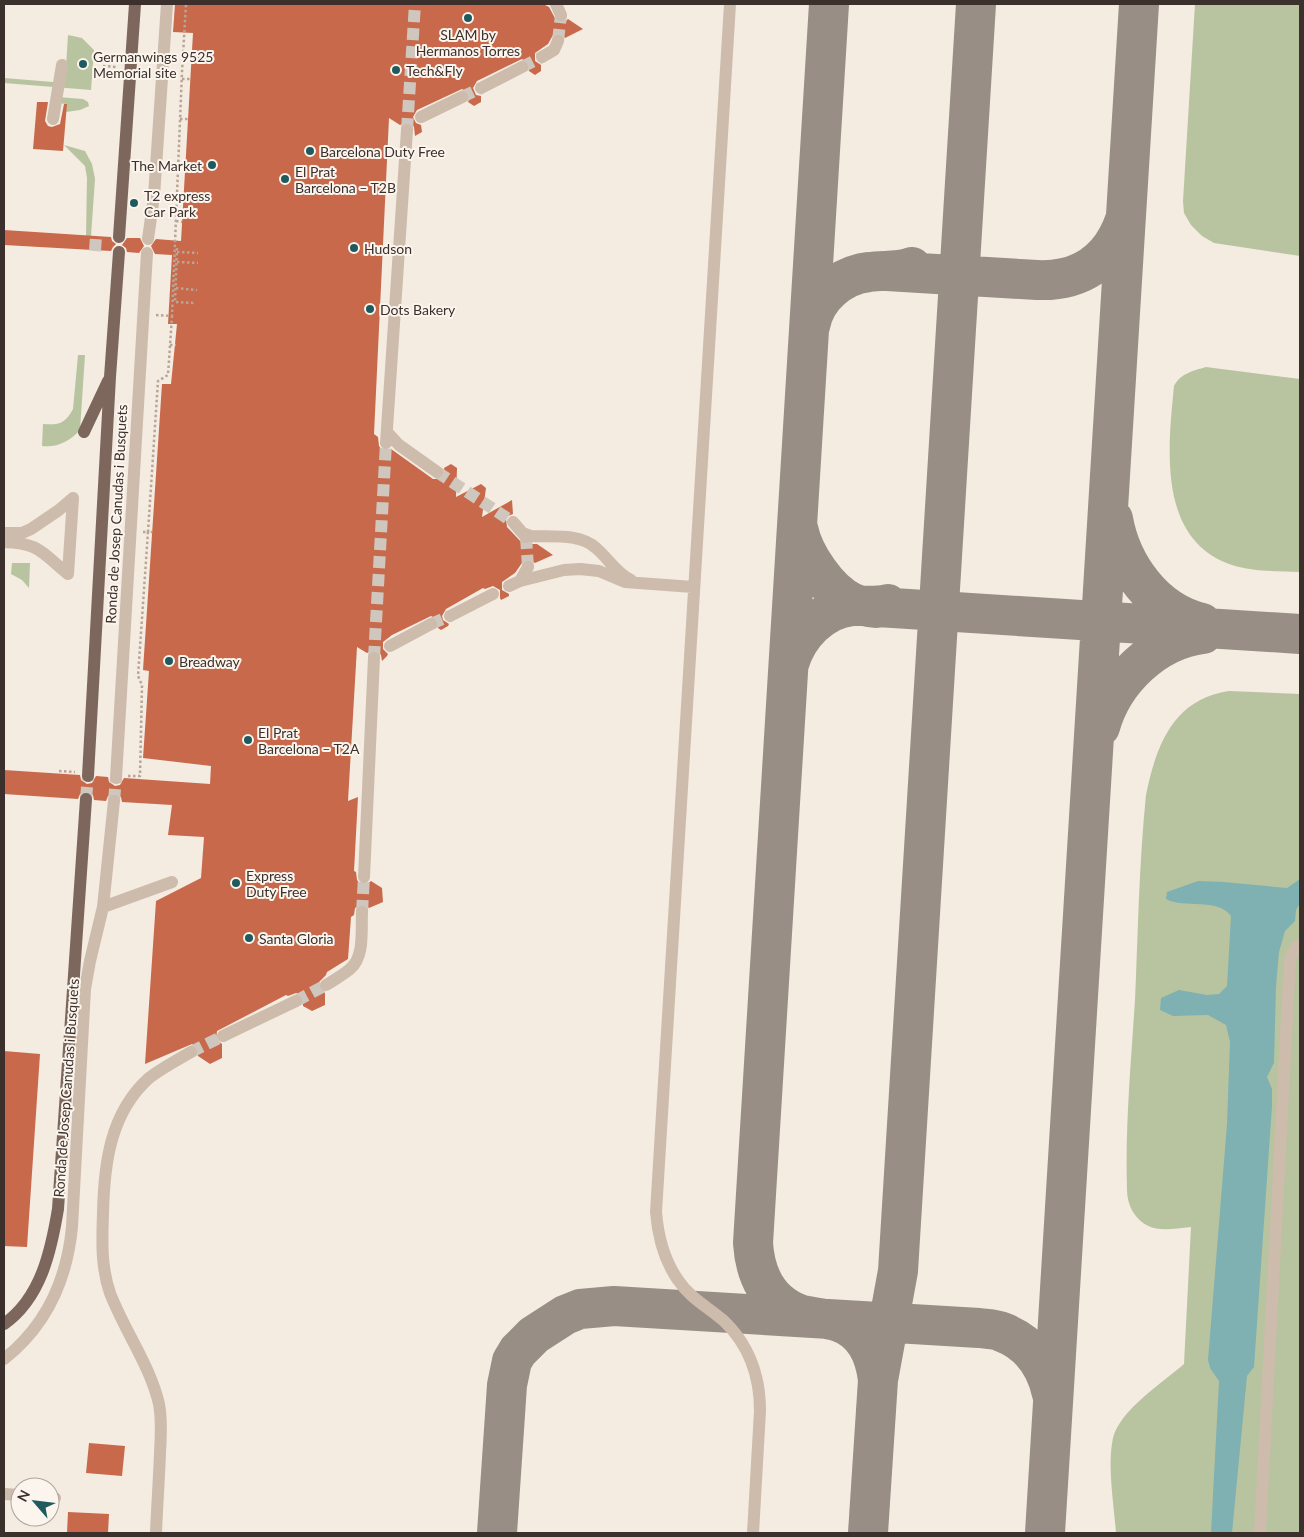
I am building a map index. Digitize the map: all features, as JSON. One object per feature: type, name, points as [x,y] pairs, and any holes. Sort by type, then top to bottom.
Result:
[{"type":"main road","points":[[119,237],[135,4]]},
{"type":"main road","name":"Ronda de Josep Canudas i Busquets","points":[[88,776],[110,377],[119,252]]},
{"type":"main road","points":[[84,432],[110,377]]},
{"type":"main road","name":"Ronda de Josep Canudas i Busquets","points":[[4,1324],[10,1320],[32,1293],[45,1268],[58,1209],[86,799]]},
{"type":"street","points":[[148,239],[154,196],[167,4]]},
{"type":"street","points":[[730,4],[656,1212],[662,1249],[678,1280],[689,1294],[723,1321],[746,1350],[754,1367],[760,1397],[760,1411],[753,1533]]},
{"type":"street","points":[[542,57],[554,50],[558,41]]},
{"type":"street","points":[[53,119],[62,65]]},
{"type":"street","points":[[481,88],[522,67]]},
{"type":"street","points":[[421,117],[462,97]]},
{"type":"street","points":[[408,135],[386,438],[437,472]]},
{"type":"street","name":"Ronda de Josep Canudas i Busquets","points":[[116,778],[147,253]]},
{"type":"street","points":[[4,533],[22,533],[31,530],[72,498],[68,574],[48,556],[28,544],[4,542]]},
{"type":"street","points":[[513,522],[525,535],[586,540],[596,547],[624,577],[638,583]]},
{"type":"street","points":[[528,567],[515,583],[564,570],[580,569],[599,571],[618,580],[693,587]]},
{"type":"street","points":[[450,616],[493,594]]},
{"type":"street","points":[[390,646],[431,624]]},
{"type":"street","points":[[364,877],[374,661]]},
{"type":"street","name":"Ronda de Josep Canudas i Busquets","points":[[4,1358],[22,1343],[40,1321],[56,1294],[67,1260],[72,1227],[85,989],[103,907],[114,801]]},
{"type":"street","points":[[103,907],[172,882]]},
{"type":"street","points":[[326,985],[351,969],[357,961],[360,951],[362,912]]},
{"type":"street","points":[[1260,1533],[1290,959],[1296,947],[1300,945]]},
{"type":"street","points":[[222,1036],[296,1001]]},
{"type":"street","points":[[156,1533],[161,1424],[159,1403],[147,1371],[110,1293],[104,1272],[102,1256],[104,1179],[111,1142],[118,1120],[133,1096],[150,1078],[191,1052]]},
{"type":"path","points":[[144,314],[172,316],[186,4]]},
{"type":"path","points":[[182,79],[190,79]]},
{"type":"path","points":[[180,118],[188,119]]},
{"type":"path","points":[[176,221],[182,222]]},
{"type":"path","points":[[195,303],[175,302],[177,250],[198,253]]},
{"type":"path","points":[[177,262],[198,263]]},
{"type":"path","points":[[176,288],[196,290]]},
{"type":"path","points":[[170,345],[176,345]]},
{"type":"path","points":[[140,721],[145,722]]},
{"type":"green space","points":[[1195,4],[1300,4],[1300,256],[1214,243],[1202,236],[1191,225],[1184,213],[1183,201]]},
{"type":"green space","points":[[68,35],[82,38],[94,50],[91,90],[4,83],[4,78],[65,83]]},
{"type":"green space","points":[[57,97],[83,99],[88,102],[89,106],[80,110],[66,112],[66,104],[57,103]]},
{"type":"green space","points":[[64,145],[85,151],[92,164],[95,179],[91,236],[86,236],[87,178],[85,166]]},
{"type":"green space","points":[[78,355],[85,355],[80,430],[63,443],[53,446],[42,446],[43,424],[64,421],[73,409]]},
{"type":"green space","points":[[1206,367],[1300,379],[1300,572],[1257,570],[1232,565],[1208,553],[1190,535],[1179,514],[1173,489],[1170,463],[1174,386],[1184,375]]},
{"type":"green space","points":[[12,563],[30,563],[29,588],[22,580],[11,574]]},
{"type":"green space","points":[[1229,691],[1300,694],[1300,1533],[1116,1533],[1111,1449],[1117,1428],[1133,1407],[1184,1364],[1191,1227],[1159,1229],[1145,1224],[1133,1212],[1127,1196],[1130,1071],[1140,872],[1146,795],[1155,759],[1170,728],[1194,704],[1210,696]]},
{"type":"water","points":[[1300,879],[1300,903],[1296,910],[1295,921],[1285,931],[1279,952],[1274,1063],[1267,1077],[1272,1089],[1272,1106],[1254,1367],[1247,1376],[1232,1533],[1211,1533],[1219,1381],[1210,1368],[1208,1360],[1227,1124],[1230,1042],[1226,1025],[1208,1015],[1173,1016],[1160,1010],[1161,998],[1179,990],[1207,995],[1219,994],[1227,986],[1231,916],[1225,910],[1217,907],[1173,902],[1166,899],[1167,892],[1198,881],[1287,888]]},
{"type":"building","name":"El Prat Barcelona – T2A","points":[[175,4],[543,4],[549,7],[557,22],[564,23],[568,19],[583,29],[565,38],[561,33],[553,35],[548,44],[535,53],[535,61],[541,65],[541,71],[535,75],[529,71],[529,63],[522,59],[477,81],[473,88],[476,95],[481,96],[481,102],[474,106],[468,102],[469,93],[462,89],[417,110],[413,117],[416,123],[421,125],[422,132],[415,136],[412,124],[407,122],[400,125],[389,118],[374,434],[378,437],[381,449],[386,451],[391,449],[433,479],[441,479],[445,473],[444,468],[451,464],[457,468],[456,497],[481,484],[486,488],[482,517],[512,500],[513,514],[506,519],[507,527],[523,544],[537,544],[553,555],[535,563],[528,559],[524,560],[515,573],[502,582],[502,590],[509,594],[509,596],[501,600],[500,590],[493,586],[483,588],[446,609],[442,616],[443,620],[449,624],[441,630],[438,628],[438,620],[431,616],[392,635],[383,642],[383,649],[388,654],[382,661],[378,651],[367,653],[357,647],[348,801],[358,797],[354,871],[360,884],[367,884],[371,881],[382,888],[383,902],[369,908],[362,904],[355,908],[354,915],[351,917],[348,959],[327,972],[319,982],[319,989],[325,993],[325,1005],[312,1011],[303,1006],[303,998],[300,994],[286,995],[217,1031],[216,1039],[222,1044],[222,1058],[210,1064],[198,1056],[198,1048],[192,1044],[145,1064],[156,901],[201,878],[204,837],[168,835],[172,805],[122,802],[121,797],[115,793],[108,796],[106,801],[94,800],[93,795],[87,791],[80,794],[78,799],[4,794],[4,770],[80,775],[81,780],[87,784],[92,783],[96,776],[108,777],[109,782],[115,786],[120,785],[124,778],[210,784],[211,766],[143,758],[149,671],[143,670],[162,384],[171,384],[177,324],[168,324],[172,255],[155,254],[151,246],[156,239],[181,241],[193,33],[173,32]]},
{"type":"building","points":[[37,102],[48,102],[45,121],[48,126],[52,127],[60,124],[64,104],[67,104],[63,151],[33,149]]},
{"type":"building","points":[[4,230],[111,237],[112,241],[116,244],[111,251],[4,245]]},
{"type":"building","points":[[127,238],[140,238],[144,246],[139,253],[127,252],[126,248],[122,245]]},
{"type":"building","points":[[4,1051],[40,1054],[27,1247],[4,1246]]},
{"type":"building","points":[[89,1443],[125,1446],[122,1476],[86,1473]]},
{"type":"building","points":[[68,1512],[109,1514],[108,1533],[67,1533]]},
{"type":"taxiway","points":[[829,4],[753,1243],[760,1277],[772,1296],[790,1310],[802,1315],[839,1322],[856,1331],[862,1337],[871,1353],[877,1370],[878,1380]]},
{"type":"taxiway","points":[[868,1533],[878,1380],[898,1271],[976,4]]},
{"type":"taxiway","points":[[1045,1533],[1139,4]]},
{"type":"taxiway","points":[[887,271],[1053,280],[1080,273],[1102,258],[1119,234],[1125,220]]},
{"type":"taxiway","points":[[810,326],[817,306],[823,297],[839,283],[859,274],[874,271],[902,270],[912,267]]},
{"type":"taxiway","points":[[1113,519],[1124,553],[1142,584],[1169,609],[1202,623]]},
{"type":"taxiway","points":[[798,528],[805,549],[826,581],[844,598],[853,603],[876,608]]},
{"type":"taxiway","points":[[789,664],[798,643],[812,625],[821,618],[841,608],[888,604]]},
{"type":"taxiway","points":[[862,606],[1300,634]]},
{"type":"taxiway","points":[[1100,727],[1115,693],[1138,665],[1168,644],[1203,634]]},
{"type":"taxiway","points":[[497,1533],[507,1385],[512,1361],[518,1351],[534,1335],[565,1315],[580,1309],[614,1306],[993,1330],[1002,1332],[1021,1342],[1036,1356],[1046,1374],[1052,1394]]},
{"type":"tunnel","points":[[407,130],[415,4]]},
{"type":"tunnel","points":[[558,41],[561,15]]},
{"type":"tunnel","points":[[522,67],[542,57]]},
{"type":"tunnel","points":[[462,97],[481,88]]},
{"type":"tunnel","points":[[95,251],[96,236]]},
{"type":"tunnel","points":[[374,658],[386,443]]},
{"type":"tunnel","points":[[437,472],[513,522]]},
{"type":"tunnel","points":[[526,537],[528,567]]},
{"type":"tunnel","points":[[431,624],[450,616]]},
{"type":"tunnel","points":[[86,799],[88,776]]},
{"type":"tunnel","points":[[114,801],[116,778]]},
{"type":"tunnel","points":[[362,912],[364,877]]},
{"type":"tunnel","points":[[296,1001],[326,985]]},
{"type":"tunnel","points":[[191,1052],[223,1036]]},
{"type":"place","name":"SLAM by Hermanos Torres","points":[[468,18]]},
{"type":"place","name":"Germanwings 9525 Memorial site","points":[[83,64]]},
{"type":"place","name":"Tech&Fly","points":[[396,70]]},
{"type":"place","name":"Barcelona Duty Free","points":[[310,151]]},
{"type":"place","name":"The Market","points":[[212,165]]},
{"type":"place","name":"El Prat Barcelona – T2B","points":[[285,179]]},
{"type":"place","name":"T2 express Car Park","points":[[134,203]]},
{"type":"place","name":"Hudson","points":[[354,248]]},
{"type":"place","name":"Dots Bakery","points":[[370,309]]},
{"type":"place","name":"Breadway","points":[[169,661]]},
{"type":"place","name":"El Prat Barcelona – T2A","points":[[248,740]]},
{"type":"place","name":"Express Duty Free","points":[[236,883]]},
{"type":"place","name":"Santa Gloria","points":[[249,938]]}]
